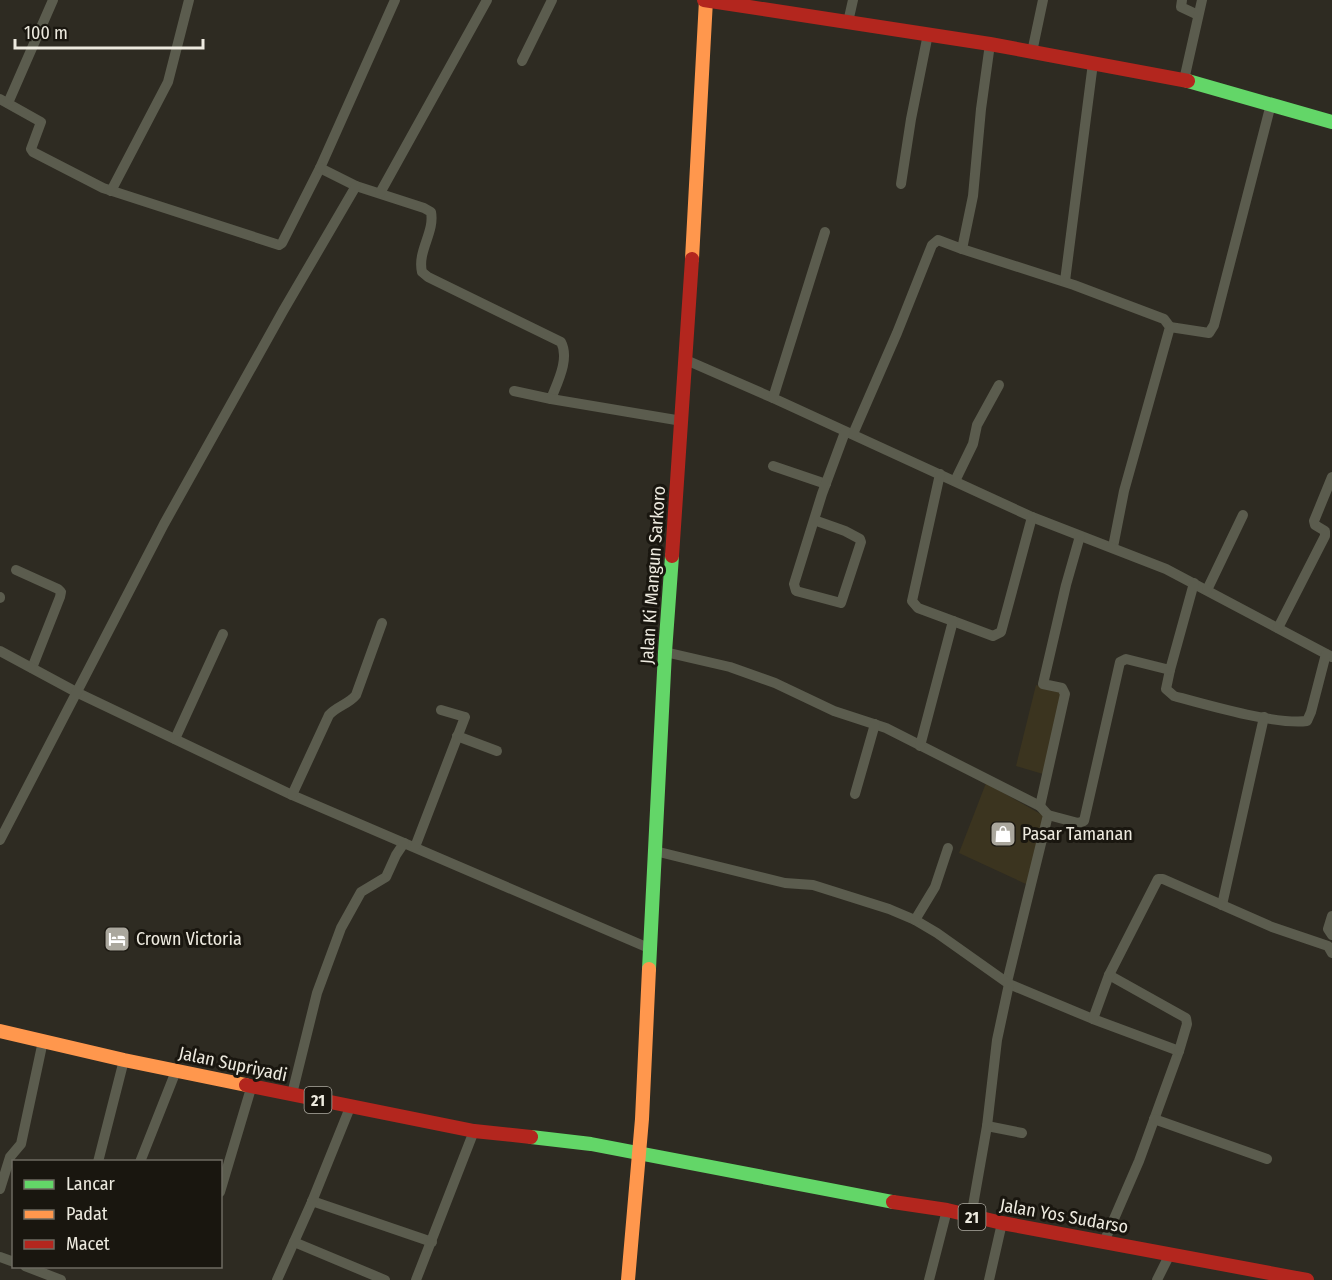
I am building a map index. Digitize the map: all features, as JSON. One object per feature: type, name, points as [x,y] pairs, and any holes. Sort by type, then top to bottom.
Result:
[{"type":"main road","points":[[705,0],[990,44],[1184,80],[1332,122]]},
{"type":"main road","name":"Jalan Ki Mangun Sarkoro","points":[[628,1280],[639,1153],[665,652],[686,360],[705,0]]},
{"type":"main road","name":"Jalan Supriyadi","points":[[0,1031],[176,1071],[474,1131],[591,1144],[639,1153]]},
{"type":"main road","name":"Jalan Yos Sudarso","points":[[639,1153],[1306,1280]]},
{"type":"street","points":[[53,0],[4,101],[41,122],[31,149],[33,152],[111,191],[279,245],[320,168],[395,0]]},
{"type":"street","points":[[111,191],[168,82],[189,0]]},
{"type":"street","points":[[380,193],[487,0]]},
{"type":"street","points":[[522,61],[552,0]]},
{"type":"street","points":[[848,22],[853,0]]},
{"type":"street","points":[[1032,52],[1043,0]]},
{"type":"street","points":[[1182,0],[1181,7],[1198,15]]},
{"type":"street","points":[[1184,80],[1202,0]]},
{"type":"street","points":[[901,184],[928,34]]},
{"type":"street","points":[[962,249],[973,196],[990,44]]},
{"type":"street","points":[[1065,282],[1093,63]]},
{"type":"street","points":[[814,520],[845,531],[860,539],[861,542],[841,603],[796,591],[794,587],[814,520],[826,484],[897,333],[932,244],[938,240],[1065,282],[1164,319],[1170,327],[1209,333],[1214,325],[1272,104]]},
{"type":"street","points":[[320,168],[356,186],[431,212],[432,221],[421,259],[422,272],[561,342],[564,347],[564,362],[551,399]]},
{"type":"street","points":[[0,840],[164,524],[356,186]]},
{"type":"street","points":[[773,398],[825,232]]},
{"type":"street","points":[[1113,547],[1124,491],[1170,327]]},
{"type":"street","points":[[686,360],[1032,517],[1166,569],[1194,583],[1329,655],[1307,721],[1298,722],[1264,717],[1174,696],[1166,689],[1194,583]]},
{"type":"street","points":[[955,481],[973,444],[977,425],[999,385]]},
{"type":"street","points":[[514,390],[551,399],[682,421]]},
{"type":"street","points":[[773,466],[826,484]]},
{"type":"street","points":[[940,474],[912,601],[918,608],[993,636],[1001,632],[1032,517]]},
{"type":"street","points":[[1278,628],[1324,538],[1324,531],[1315,525],[1314,521],[1332,477]]},
{"type":"street","points":[[1207,590],[1244,515]]},
{"type":"street","points":[[1040,806],[1065,694],[1062,688],[1043,684],[1080,536]]},
{"type":"street","points":[[16,570],[61,592],[32,668]]},
{"type":"street","points":[[920,746],[954,621]]},
{"type":"street","points":[[292,795],[329,715],[350,701],[356,694],[382,622]]},
{"type":"street","points":[[175,739],[223,634]]},
{"type":"street","points":[[0,651],[78,693],[292,795],[651,949]]},
{"type":"street","points":[[665,652],[752,673],[834,711],[875,724],[1040,806],[1048,815],[1078,822],[1084,821],[1120,662],[1126,659],[1170,670]]},
{"type":"street","points":[[292,1094],[315,999],[342,928],[361,892],[386,877],[396,855],[409,845],[465,717],[441,710]]},
{"type":"street","points":[[1222,904],[1264,717]]},
{"type":"street","points":[[855,794],[875,724]]},
{"type":"street","points":[[457,736],[496,751]]},
{"type":"street","points":[[971,1217],[987,1126],[997,1040],[1008,983],[1048,815]]},
{"type":"street","points":[[915,920],[935,887],[948,848]]},
{"type":"street","points":[[655,851],[785,883],[813,885],[889,909],[915,920],[1008,983],[1093,1019],[1179,1051]]},
{"type":"street","points":[[1093,1019],[1109,975],[1157,880],[1163,879],[1272,927],[1328,946],[1332,953]]},
{"type":"street","points":[[1332,916],[1328,928],[1332,935]]},
{"type":"street","points":[[1104,1242],[1139,1161],[1187,1024],[1186,1018],[1109,975]]},
{"type":"street","points":[[0,1190],[10,1157],[21,1144],[43,1041]]},
{"type":"street","points":[[98,1160],[124,1060]]},
{"type":"street","points":[[140,1160],[176,1071]]},
{"type":"street","points":[[222,1185],[252,1085]]},
{"type":"street","points":[[276,1280],[312,1201],[351,1105]]},
{"type":"street","points":[[1154,1119],[1267,1159]]},
{"type":"street","points":[[987,1126],[1022,1133]]},
{"type":"street","points":[[416,1280],[474,1131]]},
{"type":"street","points":[[312,1201],[432,1242]]},
{"type":"street","points":[[929,1280],[947,1210]]},
{"type":"street","points":[[988,1280],[1002,1223]]},
{"type":"street","points":[[294,1242],[385,1280]]},
{"type":"street","points":[[1157,1280],[1170,1254]]},
{"type":"street","points":[[30,1268],[61,1280]]},
{"type":"shaded area","name":"Pasar Tamanan","points":[[1036,685],[1063,692],[1043,774],[1016,766]]},
{"type":"shaded area","name":"Pasar Tamanan","points":[[986,783],[1044,816],[1028,885],[959,853]]},
{"type":"traffic: fast","points":[[1188,81],[1332,122]]},
{"type":"traffic: fast","points":[[649,969],[672,556]]},
{"type":"traffic: fast","points":[[531,1137],[591,1144],[893,1202]]},
{"type":"traffic: slow","points":[[692,259],[706,0]]},
{"type":"traffic: slow","points":[[628,1280],[642,1119],[649,969]]},
{"type":"traffic: slow","points":[[0,1031],[246,1085]]},
{"type":"traffic: jam","points":[[704,0],[990,44],[1188,81]]},
{"type":"traffic: jam","points":[[672,556],[692,259]]},
{"type":"traffic: jam","points":[[246,1085],[474,1131],[531,1137]]},
{"type":"traffic: jam","points":[[893,1202],[947,1210],[1002,1223],[1307,1280]]},
{"type":"place","name":"Pasar Tamanan","points":[[1003,834]]},
{"type":"place","name":"Crown Victoria","points":[[117,939]]}]
